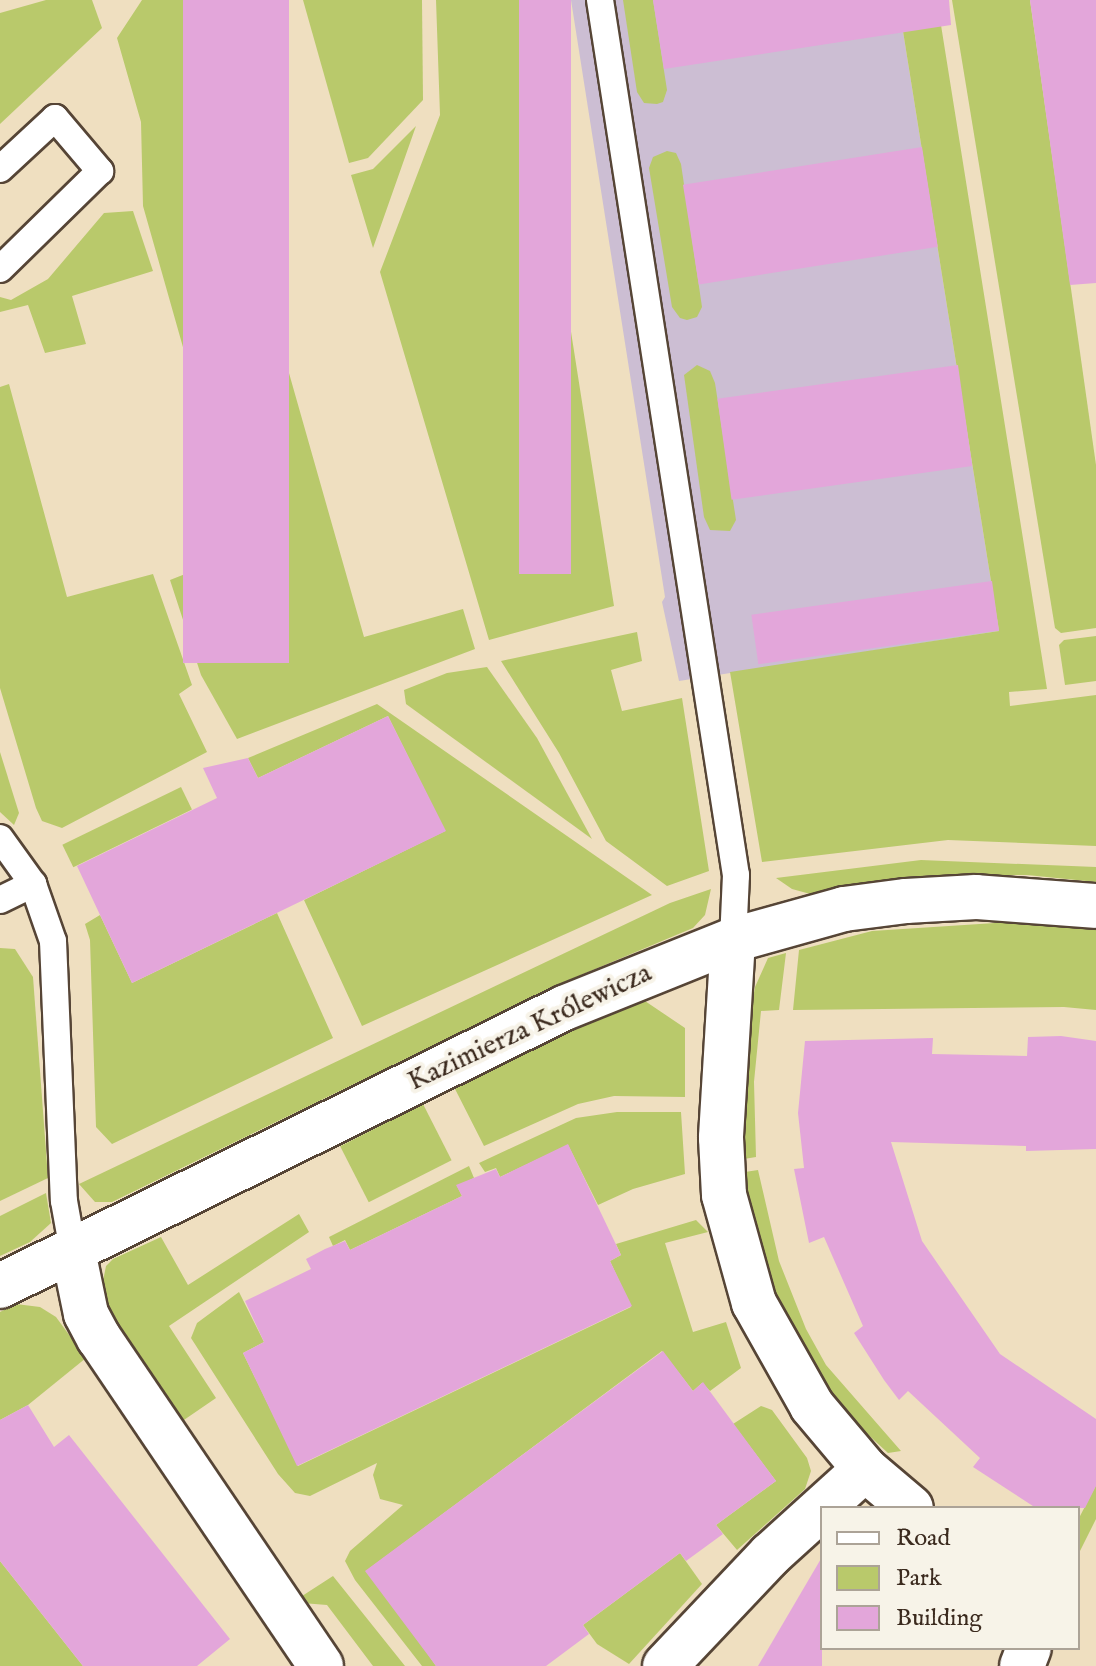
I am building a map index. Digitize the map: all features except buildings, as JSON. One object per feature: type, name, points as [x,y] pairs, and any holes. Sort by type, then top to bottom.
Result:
[{"type":"street","name":"Kazimierza Królewicza","points":[[0,1286],[564,1008],[733,940],[844,909],[906,901],[976,897],[1096,906]]},
{"type":"street","points":[[733,940],[721,1138],[724,1195],[754,1303],[783,1360],[812,1406],[865,1469],[909,1506]]},
{"type":"street","points":[[73,1251],[86,1314],[99,1338],[321,1666]]},
{"type":"street","points":[[824,1506],[865,1469]]},
{"type":"street","points":[[665,1666],[770,1555],[820,1510]]},
{"type":"lane","points":[[600,0],[736,875],[733,940]]},
{"type":"lane","points":[[0,169],[55,118],[100,171],[0,269]]},
{"type":"lane","points":[[0,838],[33,884],[53,941],[64,1201],[73,1251]]},
{"type":"lane","points":[[0,900],[33,884]]},
{"type":"shaded area","points":[[571,0],[898,0],[999,631],[679,681],[662,602],[665,597]]},
{"type":"green space","points":[[46,0],[92,0],[102,28],[0,124],[0,13]]},
{"type":"green space","points":[[142,0],[183,0],[364,637],[463,609],[475,649],[237,739],[201,675],[170,580],[241,552],[143,206],[141,122],[117,38]]},
{"type":"green space","points":[[303,0],[422,0],[423,100],[368,158],[349,163]]},
{"type":"green space","points":[[436,0],[519,0],[614,606],[489,640],[380,272],[440,115]]},
{"type":"green space","points":[[623,0],[653,0],[667,90],[663,102],[644,103],[637,92]]},
{"type":"green space","points":[[898,0],[937,0],[1047,689],[1009,692],[1010,706],[1096,695],[1096,846],[948,840],[762,862],[730,672],[999,631]]},
{"type":"green space","points":[[952,0],[1030,0],[1096,465],[1096,628],[1061,633],[1055,628]]},
{"type":"green space","points":[[416,126],[373,248],[351,175],[373,169]]},
{"type":"green space","points":[[667,151],[676,153],[681,164],[702,307],[697,317],[687,320],[680,318],[672,307],[649,168],[653,157]]},
{"type":"green space","points":[[133,211],[153,271],[72,296],[86,344],[45,353],[28,305],[0,312],[0,297],[11,300],[48,279],[104,213]]},
{"type":"green space","points":[[697,365],[710,371],[715,383],[736,520],[730,531],[710,530],[704,517],[684,375]]},
{"type":"green space","points":[[9,384],[67,597],[153,574],[192,685],[179,694],[207,752],[62,828],[42,821],[36,808],[0,688],[0,387]]},
{"type":"green space","points":[[637,632],[642,661],[611,670],[622,711],[682,698],[709,871],[667,886],[606,841],[559,753],[501,661]]},
{"type":"green space","points":[[1096,636],[1096,681],[1065,685],[1059,645],[1064,640]]},
{"type":"green space","points":[[487,667],[537,738],[592,839],[406,704],[404,690],[447,673]]},
{"type":"green space","points":[[377,704],[652,895],[362,1026],[304,900],[445,831],[388,716],[258,778],[248,758]]},
{"type":"green space","points":[[0,752],[19,813],[14,825],[0,812]]},
{"type":"green space","points":[[181,787],[192,809],[73,867],[62,845]]},
{"type":"green space","points":[[921,860],[1096,867],[1096,882],[1027,875],[939,875],[907,877],[814,895],[792,889],[776,878]]},
{"type":"green space","points":[[711,889],[705,915],[693,928],[557,985],[112,1202],[95,1202],[79,1184],[670,903]]},
{"type":"green space","points":[[277,913],[333,1038],[112,1144],[96,1127],[90,940],[85,924],[100,915],[132,983]]},
{"type":"green space","points":[[1024,921],[1096,926],[1096,1010],[1064,1007],[793,1010],[799,950],[872,931]]},
{"type":"green space","points":[[0,948],[15,949],[33,977],[48,1178],[0,1201]]},
{"type":"green space","points":[[786,953],[779,1010],[761,1011],[754,1082],[756,1157],[744,1159],[741,1130],[748,1026],[755,987],[768,958]]},
{"type":"green space","points":[[642,999],[685,1028],[685,1097],[614,1096],[578,1104],[484,1146],[454,1087],[573,1027]]},
{"type":"green space","points":[[423,1104],[452,1160],[369,1202],[340,1146]]},
{"type":"green space","points":[[617,1112],[681,1112],[685,1174],[633,1189],[598,1205],[568,1145],[500,1177],[496,1168],[485,1172],[479,1163],[576,1118]]},
{"type":"green space","points":[[469,1166],[474,1178],[457,1186],[462,1196],[350,1250],[345,1240],[333,1246],[329,1237]]},
{"type":"green space","points":[[758,1170],[779,1261],[806,1329],[826,1365],[901,1451],[888,1453],[851,1419],[829,1393],[783,1319],[764,1269],[745,1180],[745,1172]]},
{"type":"green space","points":[[46,1193],[51,1223],[30,1242],[0,1256],[0,1216]]},
{"type":"green space","points":[[299,1214],[309,1232],[169,1326],[216,1398],[181,1422],[100,1296],[106,1266],[113,1259],[161,1237],[188,1285]]},
{"type":"green space","points":[[696,1220],[708,1232],[665,1243],[693,1332],[726,1322],[741,1368],[710,1391],[702,1383],[693,1391],[662,1351],[370,1568],[436,1666],[422,1666],[355,1580],[345,1561],[350,1551],[403,1505],[380,1499],[373,1475],[377,1463],[310,1496],[295,1493],[278,1474],[191,1338],[197,1323],[239,1292],[264,1342],[243,1353],[298,1466],[631,1307],[610,1261],[621,1255],[616,1244]]},
{"type":"green space","points":[[16,1304],[40,1307],[56,1317],[86,1358],[28,1405],[0,1420],[0,1312]]},
{"type":"green space","points":[[761,1406],[772,1410],[807,1458],[811,1471],[805,1489],[737,1550],[716,1525],[776,1481],[733,1424]]},
{"type":"green space","points":[[1096,1485],[1096,1519],[1080,1551],[1080,1516]]},
{"type":"green space","points":[[680,1553],[702,1584],[629,1664],[597,1644],[583,1625]]},
{"type":"green space","points":[[0,1561],[83,1666],[0,1666]]},
{"type":"green space","points":[[333,1576],[405,1666],[373,1666],[327,1605],[302,1603],[299,1598]]}]
